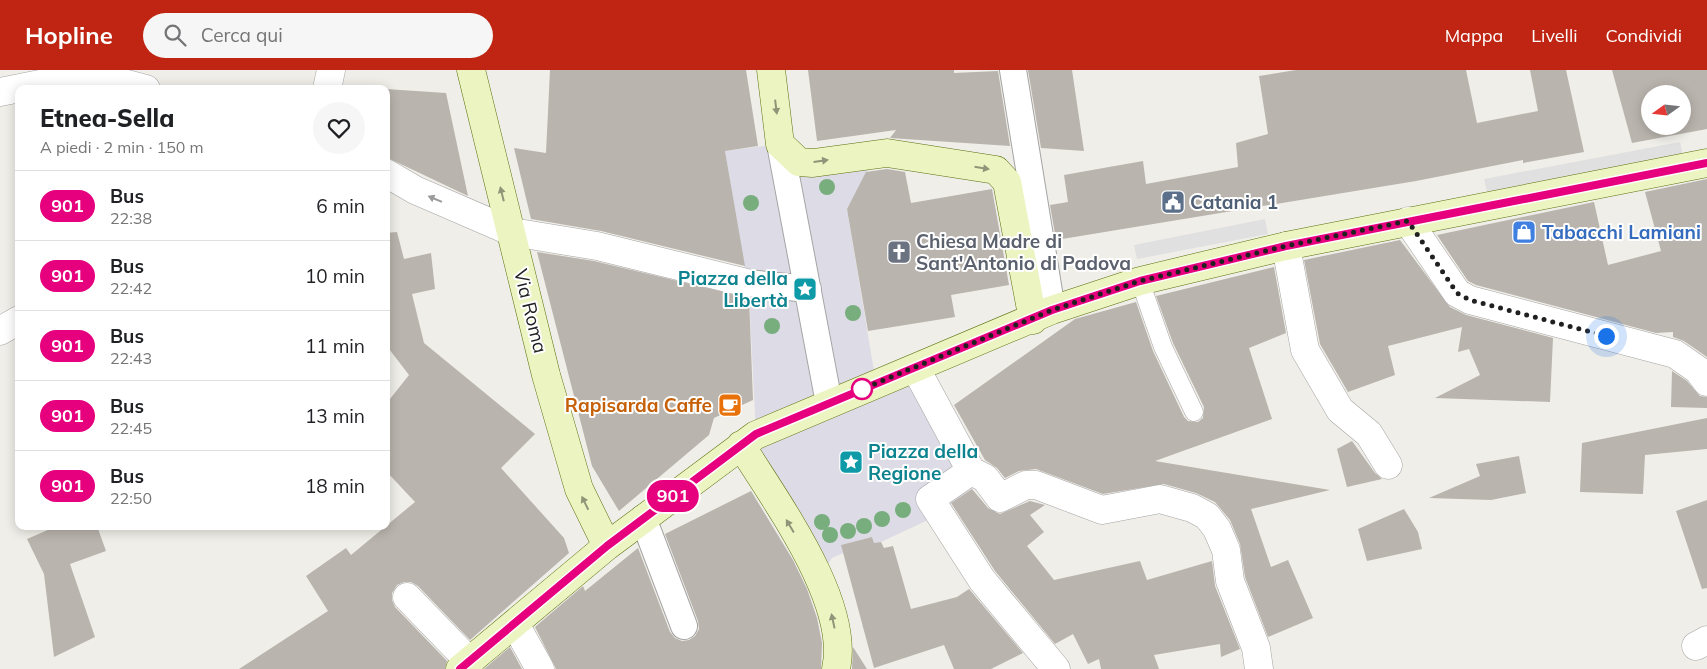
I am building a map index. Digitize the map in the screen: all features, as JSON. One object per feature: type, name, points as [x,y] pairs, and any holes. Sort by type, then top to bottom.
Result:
[{"type":"main road","name":"Via Roma","points":[[471,70],[546,375],[579,489],[607,546]]},
{"type":"main road","points":[[771,70],[780,144],[799,162],[887,153],[996,170],[1007,182],[1042,315]]},
{"type":"main road","points":[[465,665],[607,546],[756,434],[1042,315],[1140,281],[1286,246],[1707,163]]},
{"type":"main road","points":[[741,445],[816,568],[833,617],[839,658],[836,669]]},
{"type":"street","points":[[328,85],[331,70]]},
{"type":"street","points":[[1013,70],[1042,315]]},
{"type":"street","points":[[29,85],[75,74],[100,77],[131,85]]},
{"type":"street","points":[[0,92],[15,88]]},
{"type":"street","points":[[780,144],[830,403]]},
{"type":"street","points":[[390,175],[415,190],[512,232],[597,246],[747,283],[808,289]]},
{"type":"street","points":[[1408,221],[1457,293],[1470,300],[1675,354],[1698,370],[1707,382]]},
{"type":"street","points":[[1286,246],[1305,350],[1340,410],[1369,434],[1388,465]]},
{"type":"street","points":[[0,331],[15,322]]},
{"type":"street","points":[[916,369],[971,471],[985,478],[1000,498],[1026,485],[1036,485],[1102,510],[1160,498],[1192,508],[1207,516],[1217,529],[1226,550],[1230,581],[1256,648],[1259,669]]},
{"type":"street","points":[[971,471],[930,499],[982,580],[1056,669]]},
{"type":"street","points":[[643,518],[684,626]]},
{"type":"street","points":[[406,597],[465,665]]},
{"type":"street","points":[[515,624],[540,669]]},
{"type":"lane","points":[[1140,281],[1163,347],[1194,412]]},
{"type":"shaded area","points":[[1680,142],[1683,155],[1487,192],[1484,179]]},
{"type":"shaded area","points":[[780,144],[870,167],[847,209],[876,383],[916,369],[977,485],[926,521],[881,542],[874,543],[872,537],[842,545],[843,553],[832,558],[828,564],[815,567],[795,559],[730,452],[756,434],[749,295],[725,151]]},
{"type":"shaded area","points":[[1265,219],[1268,234],[1137,259],[1134,245]]},
{"type":"building","points":[[550,70],[746,70],[758,146],[725,151],[745,266],[601,231],[531,219],[514,148],[546,153]]},
{"type":"building","points":[[808,70],[954,70],[954,73],[998,71],[1010,146],[890,138],[896,130],[817,141]]},
{"type":"building","points":[[1028,70],[1072,70],[1084,151],[1041,148]]},
{"type":"building","points":[[1296,70],[1466,70],[1477,123],[1538,111],[1530,70],[1566,70],[1584,152],[1523,163],[1523,160],[1416,181],[1056,240],[1050,205],[1068,202],[1064,175],[1143,161],[1146,184],[1238,167],[1236,143],[1268,134],[1259,76]]},
{"type":"building","points":[[1612,70],[1707,70],[1707,129],[1691,132],[1691,85],[1641,85],[1641,135],[1675,135],[1632,143]]},
{"type":"building","points":[[390,89],[446,93],[468,196],[390,159]]},
{"type":"building","name":"Chiesa Madre di Sant'Antonio di Padova","points":[[887,169],[905,172],[911,203],[992,189],[1009,285],[951,295],[955,317],[868,331],[847,209],[866,172]]},
{"type":"building","points":[[1707,179],[1707,357],[1684,341],[1673,337],[1673,332],[1656,333],[1476,285],[1468,281],[1437,235],[1594,202],[1608,265],[1661,251],[1645,192]]},
{"type":"building","points":[[397,232],[404,259],[431,253],[435,289],[412,294],[424,343],[535,434],[501,468],[564,538],[569,553],[470,640],[418,586],[411,582],[397,585],[392,593],[395,607],[447,661],[445,669],[239,669],[328,611],[306,576],[346,548],[351,555],[381,530],[390,530],[390,523],[415,502],[390,475],[390,399],[409,375],[390,350],[390,233]]},
{"type":"building","points":[[1400,240],[1450,307],[1466,315],[1553,338],[1550,402],[1435,398],[1480,375],[1469,349],[1458,352],[1462,327],[1388,346],[1395,375],[1348,392],[1320,344],[1304,260]]},
{"type":"building","points":[[537,252],[594,261],[749,298],[753,400],[714,418],[709,435],[619,511],[592,466]]},
{"type":"building","points":[[1274,267],[1286,333],[1249,348],[1272,419],[1155,461],[1330,490],[1251,509],[1271,567],[1288,560],[1313,618],[1268,637],[1245,577],[1240,544],[1230,520],[1215,502],[1196,493],[1164,484],[1103,494],[1036,469],[1019,471],[1005,478],[997,468],[985,460],[954,405],[1075,319],[1136,302],[1153,351],[1184,417],[1188,421],[1198,422],[1203,418],[1204,407],[1173,343],[1156,296]]},
{"type":"building","points":[[1672,371],[1687,381],[1700,396],[1707,397],[1707,408],[1671,407]]},
{"type":"building","points":[[1707,418],[1707,449],[1645,455],[1643,494],[1580,492],[1582,443]]},
{"type":"building","points":[[1352,441],[1375,473],[1382,479],[1347,487],[1337,449]]},
{"type":"building","points":[[1519,456],[1526,493],[1491,500],[1429,498],[1480,476],[1476,464]]},
{"type":"building","points":[[972,489],[988,508],[1000,514],[1030,501],[1045,505],[1030,515],[1044,532],[1027,546],[1054,580],[1140,561],[1147,580],[1212,561],[1215,586],[1240,649],[1221,657],[1220,644],[1154,655],[1159,669],[1101,669],[1099,659],[1088,664],[1073,634],[1055,644],[995,571],[951,503]]},
{"type":"building","points":[[751,491],[793,560],[807,589],[817,618],[822,643],[821,669],[556,669],[535,627],[583,586],[585,591],[638,548],[670,632],[675,638],[682,641],[689,640],[695,636],[699,629],[698,621],[665,534]]},
{"type":"building","points":[[1707,500],[1707,588],[1702,589],[1676,511]]},
{"type":"building","points":[[1404,509],[1418,532],[1422,549],[1367,561],[1358,529]]},
{"type":"building","points":[[48,530],[98,530],[106,551],[70,564],[95,637],[54,657],[44,574],[27,539]]},
{"type":"building","points":[[872,537],[874,543],[881,542],[884,548],[893,546],[911,609],[957,597],[969,589],[1023,653],[991,669],[954,669],[944,645],[874,668],[841,545]]},
{"type":"building","points":[[510,647],[522,669],[484,669]]},
{"type":"building","points":[[853,647],[867,669],[852,669]]},
{"type":"bus line","name":"901","points":[[460,669],[607,546],[756,434],[1033,320],[1052,310],[1140,281],[1286,246],[1707,163]]},
{"type":"place","name":"Catania 1","points":[[1173,202]]},
{"type":"place","name":"Tabacchi Lamiani","points":[[1524,232]]},
{"type":"place","name":"Chiesa Madre di Sant'Antonio di Padova","points":[[899,252]]},
{"type":"place","name":"Piazza della Libertà","points":[[805,289]]},
{"type":"place","name":"Rapisarda Caffe","points":[[730,405]]},
{"type":"place","name":"Piazza della Regione","points":[[851,462]]},
{"type":"route","points":[[862,389],[860,390],[916,369],[1033,320],[1052,310],[1140,281],[1286,246],[1408,221],[1457,293],[1470,300],[1606,336]]}]
